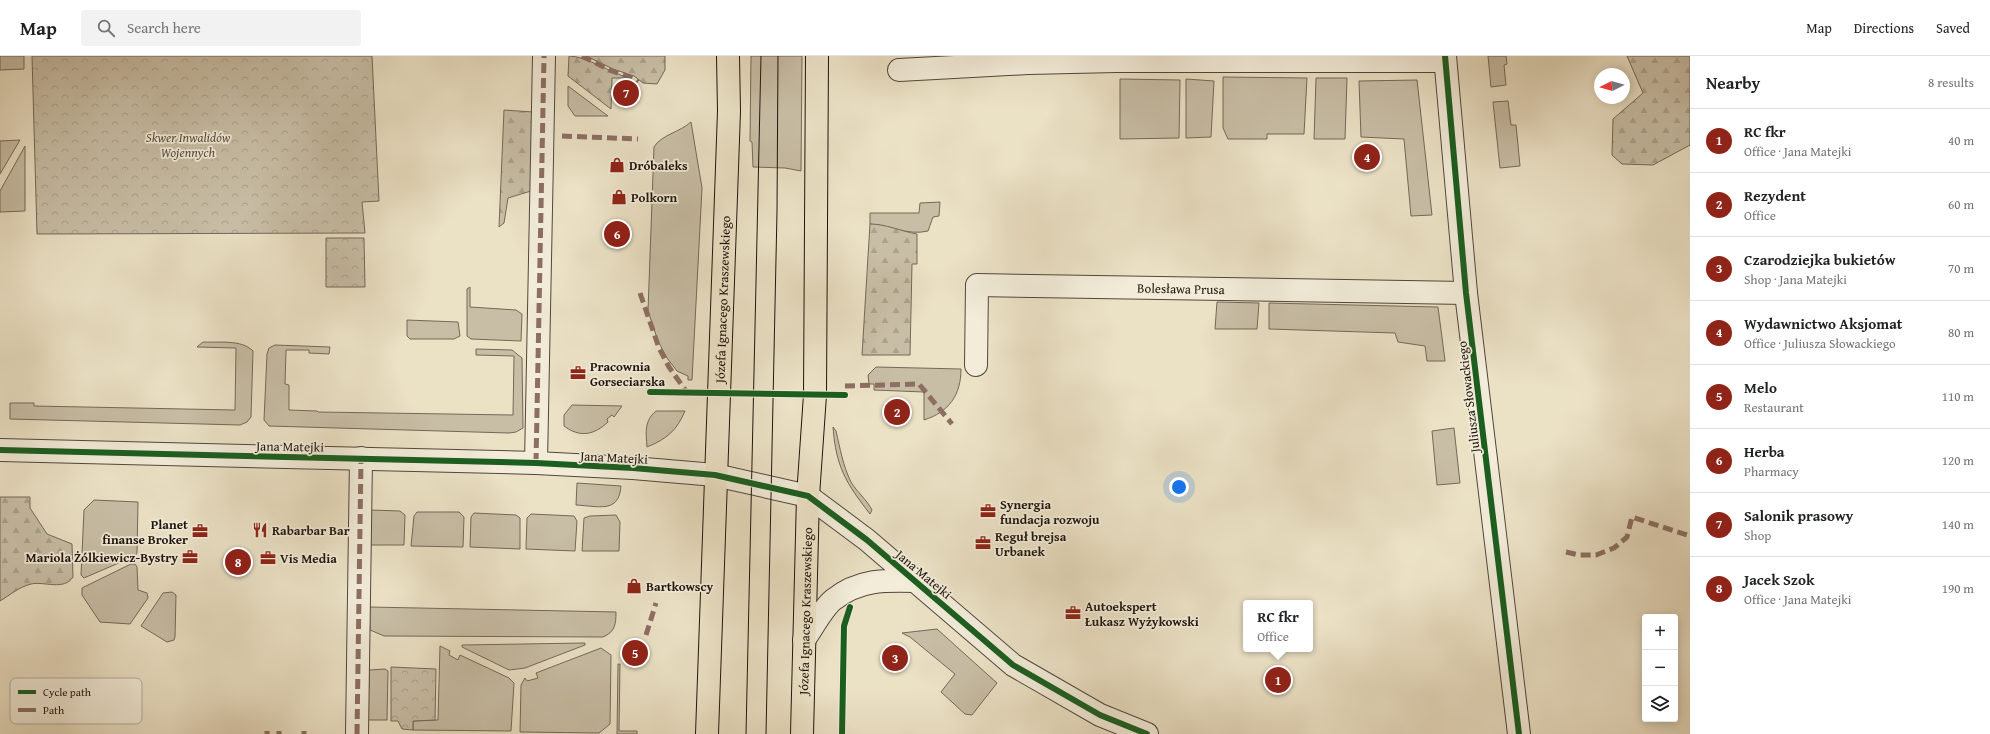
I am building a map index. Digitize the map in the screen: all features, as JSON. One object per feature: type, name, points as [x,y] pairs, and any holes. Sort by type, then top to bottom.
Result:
[{"type":"main road","name":"Józefa Ignacego Kraszewskiego","points":[[707,734],[715,475],[724,256],[728,56]]},
{"type":"main road","name":"Józefa Ignacego Kraszewskiego","points":[[802,734],[808,496],[815,395],[817,56]]},
{"type":"street","points":[[536,464],[544,56]]},
{"type":"street","points":[[899,70],[1028,63],[1116,61],[1445,59]]},
{"type":"street","name":"Juliusza Słowackiego","points":[[1445,59],[1466,293],[1519,734]]},
{"type":"street","name":"Bolesława Prusa","points":[[976,365],[977,285],[1466,293]]},
{"type":"street","name":"Jana Matejki","points":[[0,450],[361,458],[633,468],[715,475],[808,496],[867,540],[917,581],[1013,665],[1100,715],[1147,734]]},
{"type":"street","points":[[357,734],[361,458]]},
{"type":"street","name":"Jana Matejki","points":[[804,640],[832,600],[862,583],[880,580],[917,581]]},
{"type":"green space","points":[[0,56],[24,56],[24,69],[0,70]]},
{"type":"green space","name":"Skwer Inwalidów Wojennych","points":[[32,56],[372,56],[379,201],[362,202],[365,233],[37,234]]},
{"type":"green space","points":[[569,56],[583,59],[629,78],[612,78],[611,109],[568,76]]},
{"type":"green space","points":[[586,56],[665,56],[665,70],[657,84],[643,83],[634,76],[613,69]]},
{"type":"green space","points":[[751,56],[802,56],[801,171],[785,168],[753,167],[752,142],[750,141]]},
{"type":"green space","points":[[1488,56],[1506,56],[1507,64],[1504,65],[1506,85],[1491,87]]},
{"type":"green space","points":[[1627,56],[1690,56],[1690,145],[1653,165],[1622,164],[1612,155],[1613,119],[1643,93]]},
{"type":"green space","points":[[1223,77],[1307,78],[1304,134],[1267,134],[1267,139],[1228,139],[1223,128]]},
{"type":"green space","points":[[1316,78],[1347,78],[1345,139],[1314,139]]},
{"type":"green space","points":[[1120,79],[1180,80],[1179,138],[1120,139]]},
{"type":"green space","points":[[1186,79],[1214,81],[1211,137],[1186,138]]},
{"type":"green space","points":[[1417,80],[1432,215],[1411,216],[1404,139],[1361,137],[1359,81]]},
{"type":"green space","points":[[568,86],[608,116],[575,116],[568,106]]},
{"type":"green space","points":[[1508,101],[1511,125],[1516,125],[1520,166],[1500,168],[1493,102]]},
{"type":"green space","points":[[504,110],[533,112],[531,191],[508,198],[504,223],[499,227]]},
{"type":"green space","points":[[691,122],[702,188],[692,380],[688,380],[688,376],[677,371],[667,358],[658,341],[648,311],[654,147],[661,139]]},
{"type":"green space","points":[[20,140],[0,174],[0,141]]},
{"type":"green space","points":[[25,146],[25,211],[0,212],[0,191]]},
{"type":"green space","points":[[940,202],[939,216],[933,217],[928,231],[913,232],[870,224],[870,213],[919,213],[920,203]]},
{"type":"green space","points":[[870,224],[882,225],[917,234],[917,264],[912,264],[910,355],[862,355]]},
{"type":"green space","points":[[326,238],[364,238],[365,287],[326,287]]},
{"type":"green space","points":[[470,287],[470,307],[516,310],[522,314],[521,341],[471,339],[467,336],[467,289]]},
{"type":"green space","points":[[1217,302],[1259,303],[1257,329],[1215,329]]},
{"type":"green space","points":[[1269,303],[1438,307],[1445,361],[1427,361],[1425,346],[1398,342],[1395,333],[1269,329]]},
{"type":"green space","points":[[407,320],[458,322],[460,336],[454,339],[410,339],[407,336]]},
{"type":"green space","points":[[203,342],[236,343],[248,347],[253,351],[251,417],[247,422],[240,425],[10,419],[10,403],[34,403],[34,406],[235,410],[236,348],[197,347]]},
{"type":"green space","points":[[275,345],[330,347],[329,354],[309,353],[309,350],[286,350],[285,384],[289,385],[289,410],[318,412],[513,415],[514,356],[476,355],[476,349],[512,350],[522,358],[523,428],[516,432],[509,433],[269,426],[264,420],[267,354],[269,348]]},
{"type":"green space","points":[[876,367],[961,369],[959,387],[952,401],[947,407],[933,417],[924,420],[924,392],[874,390],[874,384],[869,384],[868,375]]},
{"type":"green space","points":[[572,405],[622,406],[614,417],[612,415],[607,419],[608,422],[597,430],[581,433],[570,430],[564,426],[564,415]]},
{"type":"green space","points":[[656,411],[685,411],[675,429],[660,441],[647,447],[646,432],[649,419]]},
{"type":"green space","points":[[833,427],[836,431],[848,476],[853,486],[870,506],[872,510],[870,514],[844,474],[834,441]]},
{"type":"green space","points":[[1454,428],[1460,483],[1437,485],[1432,431]]},
{"type":"green space","points":[[577,483],[621,486],[619,495],[612,505],[599,507],[576,505]]},
{"type":"green space","points":[[0,497],[30,497],[30,508],[47,534],[72,544],[73,577],[69,581],[59,585],[36,583],[27,585],[0,601]]},
{"type":"green space","points":[[94,500],[138,502],[137,553],[135,556],[84,578],[81,575],[84,510]]},
{"type":"green space","points":[[370,510],[400,511],[405,515],[404,545],[370,545]]},
{"type":"green space","points":[[417,512],[459,512],[464,517],[463,547],[411,546],[414,516]]},
{"type":"green space","points":[[474,513],[516,515],[520,518],[520,549],[470,547],[471,517]]},
{"type":"green space","points":[[531,514],[574,516],[577,521],[575,551],[526,549],[527,518]]},
{"type":"green space","points":[[616,515],[620,522],[619,551],[582,551],[584,518],[590,516]]},
{"type":"green space","points":[[131,564],[135,564],[137,567],[138,590],[147,593],[148,598],[130,624],[100,622],[82,595],[82,588]]},
{"type":"green space","points":[[172,592],[176,595],[175,637],[174,640],[167,642],[141,626],[163,593]]},
{"type":"green space","points":[[369,607],[616,612],[616,616],[614,627],[610,633],[603,637],[384,636],[370,630]]},
{"type":"green space","points":[[937,629],[997,683],[972,715],[965,714],[941,692],[955,674],[910,637],[902,633]]},
{"type":"green space","points":[[585,643],[585,645],[525,668],[509,670],[462,647],[462,645]]},
{"type":"green space","points":[[440,646],[450,651],[449,655],[458,660],[460,655],[509,678],[514,683],[511,731],[413,730],[413,721],[438,720]]},
{"type":"green space","points":[[601,648],[611,655],[610,724],[599,733],[520,732],[521,685],[525,678],[527,681],[538,678],[536,673]]},
{"type":"green space","points":[[618,664],[620,664],[619,731],[637,731],[637,734],[617,734]]},
{"type":"green space","points":[[391,667],[436,669],[435,720],[413,721],[413,730],[402,729],[398,721],[391,721]]},
{"type":"green space","points":[[385,669],[388,671],[387,720],[368,720],[369,670]]},
{"type":"tram line","points":[[746,734],[761,56]]},
{"type":"tram line","points":[[766,734],[777,211],[778,56]]},
{"type":"marked path","points":[[536,463],[544,56]]},
{"type":"marked path","points":[[582,56],[612,71],[633,78],[638,82]]},
{"type":"marked path","points":[[562,136],[638,139]]},
{"type":"marked path","points":[[640,293],[659,348],[669,367],[686,391]]},
{"type":"marked path","points":[[845,386],[919,384],[952,424]]},
{"type":"marked path","points":[[357,734],[361,458]]},
{"type":"marked path","points":[[1566,552],[1579,555],[1596,555],[1614,548],[1627,537],[1632,517],[1690,536]]},
{"type":"marked path","points":[[646,635],[656,603]]},
{"type":"cycle path","points":[[1445,56],[1466,293],[1519,734]]},
{"type":"cycle path","points":[[650,392],[845,395]]},
{"type":"cycle path","points":[[0,450],[536,463],[633,468],[715,475],[808,496],[867,540],[1013,665],[1100,715],[1147,734]]},
{"type":"cycle path","points":[[842,734],[844,626],[850,607]]},
{"type":"place","name":"Salonik prasowy","points":[[626,93]]},
{"type":"place","name":"Wydawnictwo Aksjomat","points":[[1367,157]]},
{"type":"place","name":"Dróbaleks","points":[[617,165]]},
{"type":"place","name":"Polkorn","points":[[619,197]]},
{"type":"place","name":"Herba","points":[[617,234]]},
{"type":"place","name":"Pracownia Gorseciarska","points":[[578,373]]},
{"type":"place","name":"Rezydent","points":[[897,412]]},
{"type":"place","name":"Synergia fundacja rozwoju","points":[[988,511]]},
{"type":"place","name":"Rabarbar Bar","points":[[260,530]]},
{"type":"place","name":"Planet finanse Broker","points":[[200,531]]},
{"type":"place","name":"Reguł brejsa Urbanek","points":[[983,543]]},
{"type":"place","name":"Mariola Żólkiewicz-Bystry","points":[[190,557]]},
{"type":"place","name":"Vis Media","points":[[268,558]]},
{"type":"place","name":"Jacek Szok","points":[[238,562]]},
{"type":"place","name":"Bartkowscy","points":[[634,586]]},
{"type":"place","name":"Autoekspert Łukasz Wyżykowski","points":[[1073,613]]},
{"type":"place","name":"Melo","points":[[635,653]]},
{"type":"place","name":"Czarodziejka bukietów","points":[[895,658]]},
{"type":"place","name":"RC fkr","points":[[1278,680]]}]
